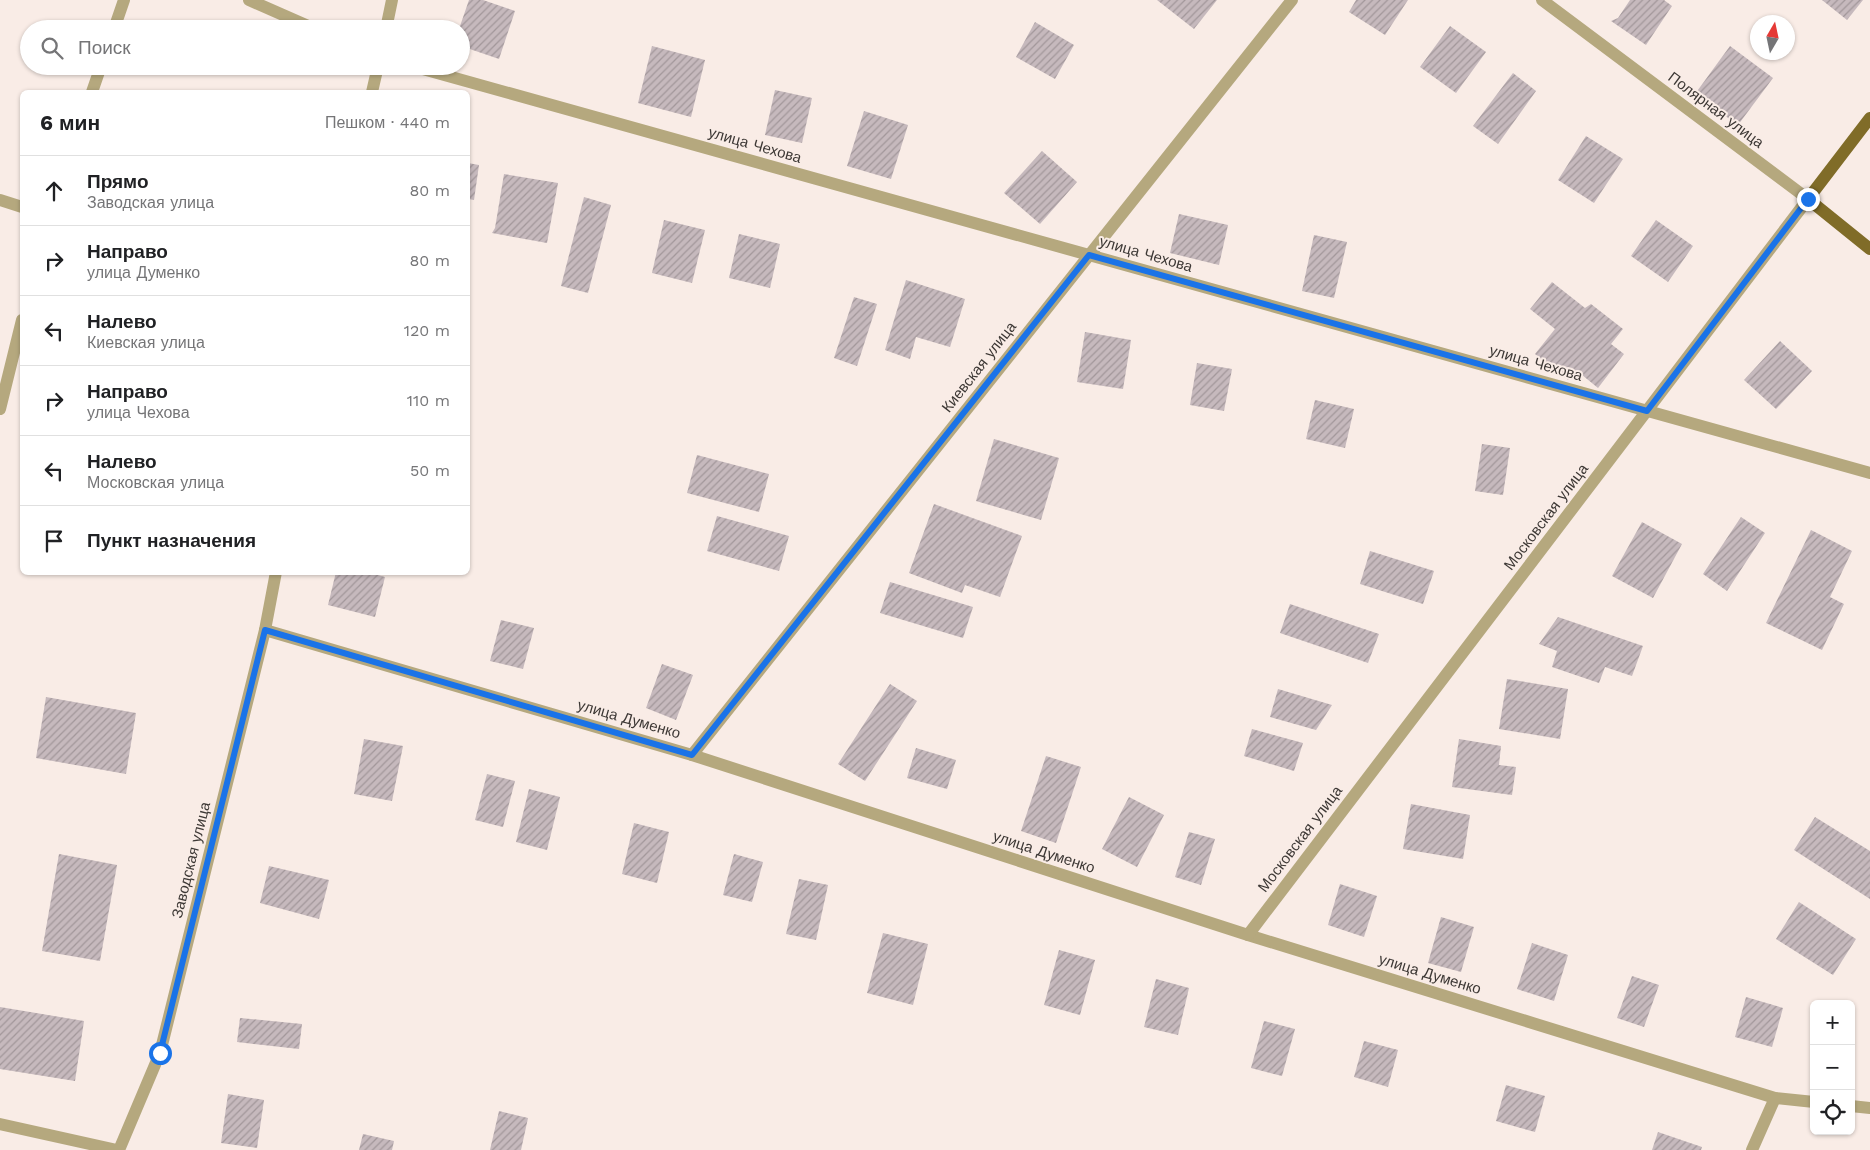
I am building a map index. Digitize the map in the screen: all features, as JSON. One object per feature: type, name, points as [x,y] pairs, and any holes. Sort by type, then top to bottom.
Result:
[{"type":"main road","name":"Московская улица","points":[[1808,199],[1870,118]]},
{"type":"main road","name":"Полярная улица","points":[[1808,199],[1870,249]]},
{"type":"street","points":[[117,20],[124,0]]},
{"type":"street","points":[[249,0],[295,20]]},
{"type":"street","points":[[388,20],[392,0]]},
{"type":"street","name":"Киевская улица","points":[[692,755],[1292,0]]},
{"type":"street","name":"Полярная улица","points":[[1542,0],[1808,199]]},
{"type":"street","points":[[93,90],[98,75]]},
{"type":"street","points":[[372,90],[376,75]]},
{"type":"street","name":"улица Чехова","points":[[444,75],[1870,473]]},
{"type":"street","name":"Московская улица","points":[[1248,935],[1808,199]]},
{"type":"street","points":[[0,200],[20,206]]},
{"type":"street","points":[[0,409],[20,328]]},
{"type":"street","name":"Заводская улица","points":[[118,1150],[160,1053],[265,630],[275,575]]},
{"type":"street","name":"улица Думенко","points":[[265,630],[692,755],[1248,935],[1775,1098],[1810,1102]]},
{"type":"street","points":[[1752,1150],[1775,1098]]},
{"type":"street","points":[[1855,1106],[1870,1108]]},
{"type":"street","points":[[0,1124],[118,1150]]},
{"type":"building","points":[[469,0],[483,0],[515,11],[499,59],[470,49],[470,20],[462,20]]},
{"type":"building","points":[[1157,0],[1217,0],[1194,29]]},
{"type":"building","points":[[1356,0],[1408,0],[1385,35],[1349,12]]},
{"type":"building","points":[[1630,0],[1664,0],[1672,6],[1646,45],[1611,21],[1618,18]]},
{"type":"building","points":[[1822,0],[1863,0],[1847,20]]},
{"type":"building","points":[[1035,22],[1074,45],[1055,79],[1016,57]]},
{"type":"building","points":[[1450,26],[1486,52],[1456,93],[1420,67]]},
{"type":"building","points":[[652,46],[705,60],[691,117],[638,103]]},
{"type":"building","points":[[1730,46],[1773,78],[1738,125],[1695,94]]},
{"type":"building","points":[[1513,73],[1536,91],[1498,144],[1473,126]]},
{"type":"building","points":[[775,90],[812,98],[802,143],[765,135]]},
{"type":"building","points":[[864,111],[908,125],[891,179],[847,166]]},
{"type":"building","points":[[1586,136],[1623,159],[1594,203],[1558,180]]},
{"type":"building","points":[[1042,151],[1077,182],[1040,224],[1004,193]]},
{"type":"building","points":[[470,163],[479,165],[474,200],[470,199]]},
{"type":"building","points":[[504,174],[558,183],[547,243],[492,233],[495,228]]},
{"type":"building","points":[[584,197],[611,205],[588,293],[561,286]]},
{"type":"building","points":[[1179,214],[1228,225],[1219,265],[1170,253]]},
{"type":"building","points":[[664,220],[705,230],[692,283],[652,273]]},
{"type":"building","points":[[1656,220],[1693,246],[1668,282],[1631,256]]},
{"type":"building","points":[[739,234],[780,244],[770,288],[729,278]]},
{"type":"building","points":[[1314,235],[1347,242],[1334,298],[1302,291]]},
{"type":"building","points":[[906,280],[965,299],[950,347],[916,337],[910,359],[885,350]]},
{"type":"building","points":[[1552,282],[1585,308],[1591,304],[1623,329],[1611,344],[1624,354],[1598,388],[1576,370],[1568,380],[1535,354],[1555,329],[1530,309]]},
{"type":"building","points":[[854,297],[877,304],[857,366],[834,358]]},
{"type":"building","points":[[1085,332],[1131,340],[1123,389],[1077,382]]},
{"type":"building","points":[[1780,341],[1812,371],[1776,409],[1744,380]]},
{"type":"building","points":[[1197,363],[1232,369],[1224,411],[1190,405]]},
{"type":"building","points":[[1315,400],[1354,409],[1345,448],[1306,439]]},
{"type":"building","points":[[994,439],[1059,458],[1041,520],[976,501]]},
{"type":"building","points":[[1482,444],[1510,448],[1503,495],[1475,491]]},
{"type":"building","points":[[697,455],[769,474],[759,512],[687,493]]},
{"type":"building","points":[[934,504],[1022,536],[1000,597],[965,585],[962,593],[909,573]]},
{"type":"building","points":[[717,516],[789,536],[779,571],[707,551]]},
{"type":"building","points":[[1741,517],[1765,533],[1727,591],[1703,574]]},
{"type":"building","points":[[1642,522],[1682,544],[1653,598],[1612,576]]},
{"type":"building","points":[[1811,530],[1852,551],[1830,597],[1844,604],[1822,650],[1766,623]]},
{"type":"building","points":[[1370,551],[1434,571],[1423,604],[1360,584]]},
{"type":"building","points":[[335,575],[378,575],[385,577],[375,617],[328,605]]},
{"type":"building","points":[[890,582],[973,607],[963,638],[880,613]]},
{"type":"building","points":[[1290,604],[1379,634],[1368,663],[1280,633]]},
{"type":"building","points":[[1558,617],[1643,646],[1632,676],[1605,667],[1599,683],[1552,667],[1557,651],[1539,644]]},
{"type":"building","points":[[501,620],[534,628],[523,669],[490,661]]},
{"type":"building","points":[[662,664],[693,675],[676,720],[646,708]]},
{"type":"building","points":[[1507,679],[1568,689],[1560,739],[1499,729]]},
{"type":"building","points":[[890,684],[917,701],[865,781],[838,764]]},
{"type":"building","points":[[1278,689],[1332,705],[1316,730],[1270,717]]},
{"type":"building","points":[[46,697],[136,713],[126,774],[36,758]]},
{"type":"building","points":[[1252,729],[1303,743],[1294,771],[1244,756]]},
{"type":"building","points":[[364,739],[403,746],[392,801],[354,794]]},
{"type":"building","points":[[1459,739],[1501,746],[1499,765],[1516,767],[1512,795],[1452,787]]},
{"type":"building","points":[[916,748],[956,760],[947,789],[907,778]]},
{"type":"building","points":[[1046,756],[1081,767],[1056,843],[1021,831]]},
{"type":"building","points":[[487,774],[515,781],[503,827],[475,820]]},
{"type":"building","points":[[529,789],[560,797],[547,850],[516,842]]},
{"type":"building","points":[[1129,797],[1164,815],[1137,867],[1102,849]]},
{"type":"building","points":[[1411,804],[1470,815],[1463,859],[1403,849]]},
{"type":"building","points":[[1815,817],[1870,851],[1870,899],[1794,850]]},
{"type":"building","points":[[634,823],[669,832],[657,883],[622,874]]},
{"type":"building","points":[[1189,832],[1215,839],[1201,885],[1175,877]]},
{"type":"building","points":[[59,854],[117,865],[100,961],[42,951]]},
{"type":"building","points":[[734,854],[763,862],[752,902],[723,895]]},
{"type":"building","points":[[269,866],[329,880],[319,919],[260,903]]},
{"type":"building","points":[[799,879],[828,885],[816,940],[786,934]]},
{"type":"building","points":[[1340,884],[1377,896],[1364,937],[1328,925]]},
{"type":"building","points":[[1799,902],[1856,939],[1833,975],[1776,939]]},
{"type":"building","points":[[1441,917],[1474,927],[1461,972],[1428,963]]},
{"type":"building","points":[[883,933],[928,944],[913,1005],[867,993]]},
{"type":"building","points":[[1532,943],[1568,955],[1554,1001],[1517,989]]},
{"type":"building","points":[[1059,950],[1095,960],[1080,1015],[1044,1005]]},
{"type":"building","points":[[1632,976],[1659,985],[1644,1027],[1617,1018]]},
{"type":"building","points":[[1156,979],[1189,988],[1178,1035],[1144,1027]]},
{"type":"building","points":[[1746,997],[1783,1008],[1772,1047],[1735,1037]]},
{"type":"building","points":[[0,1007],[84,1021],[75,1081],[0,1069]]},
{"type":"building","points":[[240,1018],[302,1024],[299,1049],[237,1042]]},
{"type":"building","points":[[1264,1021],[1295,1029],[1282,1076],[1251,1068]]},
{"type":"building","points":[[1364,1041],[1398,1050],[1388,1087],[1354,1077]]},
{"type":"building","points":[[1506,1085],[1545,1096],[1535,1132],[1496,1121]]},
{"type":"building","points":[[228,1094],[264,1100],[257,1148],[221,1143]]},
{"type":"building","points":[[499,1111],[528,1118],[521,1150],[490,1150]]},
{"type":"building","points":[[1658,1132],[1702,1147],[1701,1150],[1652,1150]]},
{"type":"building","points":[[363,1134],[394,1141],[392,1150],[359,1150]]},
{"type":"route","points":[[160,1053],[265,630],[692,755],[1089,255],[1647,411],[1808,199]]}]
